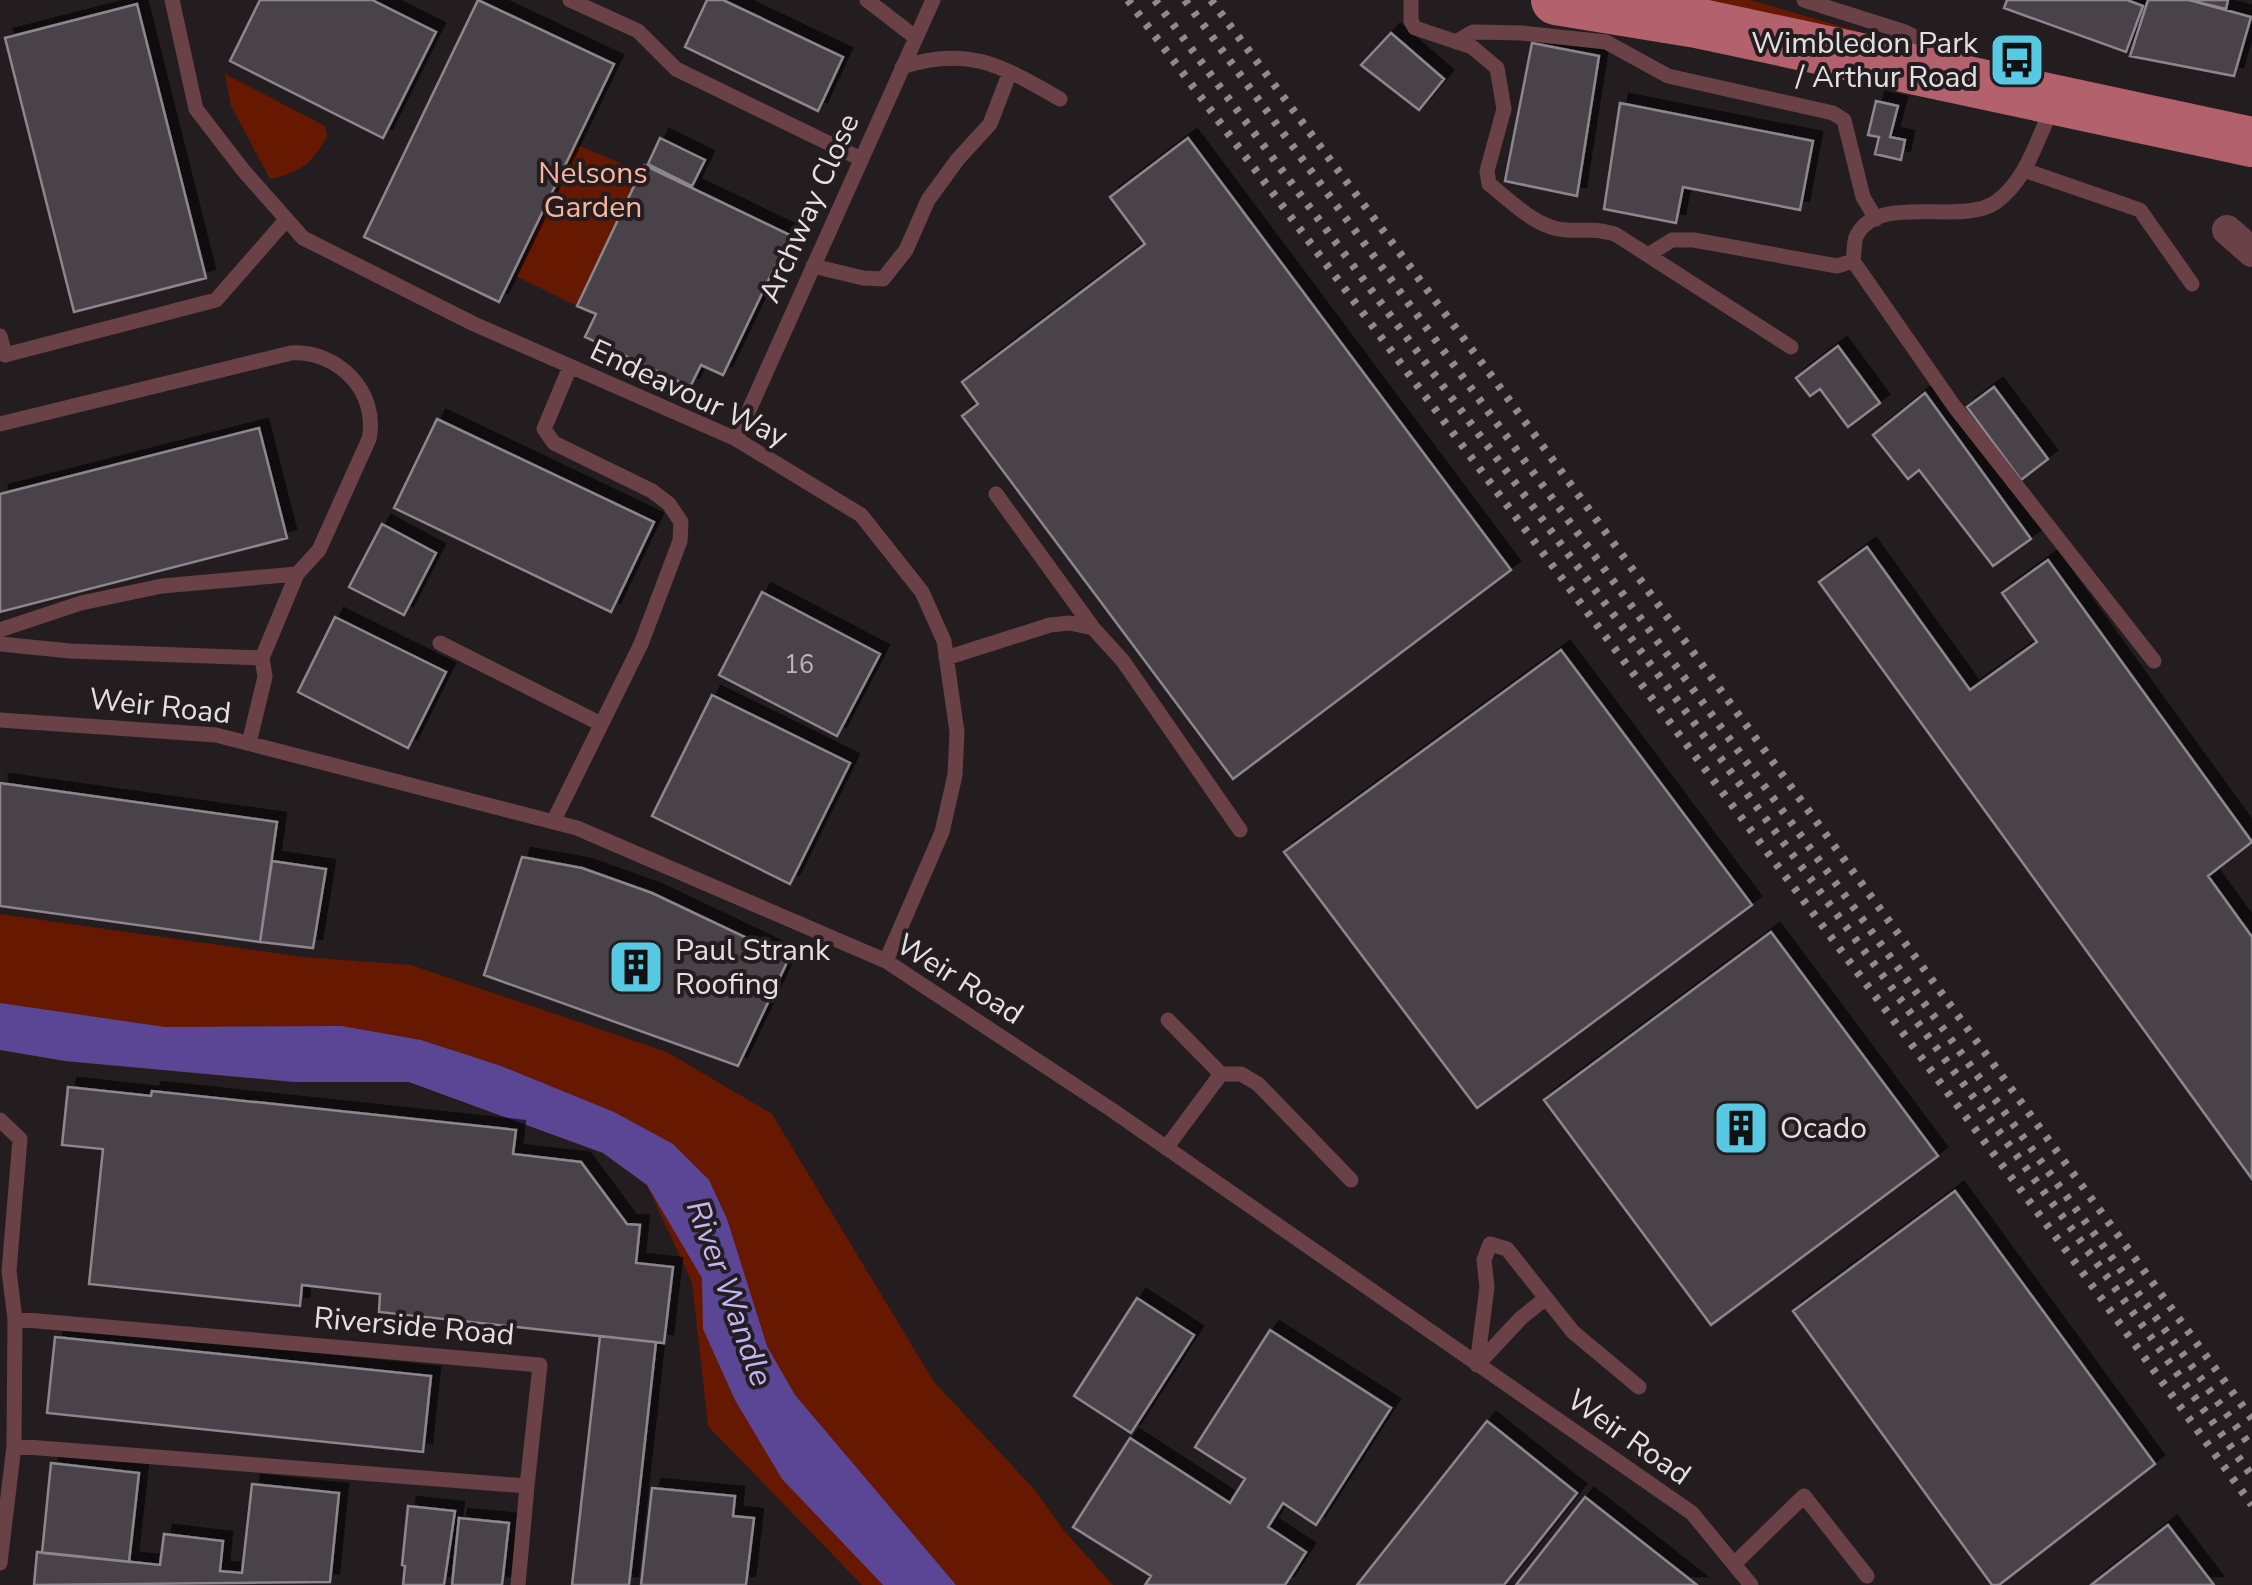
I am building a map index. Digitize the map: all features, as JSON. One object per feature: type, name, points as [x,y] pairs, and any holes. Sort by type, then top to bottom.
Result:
[{"type":"main road","points":[[1556,0],[1604,6],[2252,142]]},
{"type":"street","points":[[2227,230],[2252,252]]},
{"type":"lane","name":"Endeavour Way","points":[[172,0],[196,109],[242,170],[302,238],[474,324],[736,439],[860,514],[922,592],[944,641],[956,732],[956,775],[942,832],[886,962]]},
{"type":"lane","points":[[570,0],[638,31],[676,69],[861,159]]},
{"type":"lane","points":[[867,0],[915,37]]},
{"type":"lane","name":"Archway Close","points":[[736,439],[932,0]]},
{"type":"lane","points":[[1411,0],[1415,28],[1472,46],[1497,68],[1504,108],[1487,170],[1490,184],[1542,224],[1566,230],[1588,227],[1615,234],[1792,347]]},
{"type":"lane","points":[[1804,0],[1906,32],[2035,94],[2024,170],[2007,192],[1992,205],[1970,211],[1913,212],[1870,220],[1856,238],[1853,260],[1954,406],[2154,662]]},
{"type":"lane","points":[[1456,42],[1474,32],[1606,42],[1668,76],[1834,113],[1844,120],[1862,196],[1876,219]]},
{"type":"lane","points":[[902,67],[929,58],[967,56],[1010,72],[1060,99]]},
{"type":"lane","points":[[814,266],[883,279],[906,250],[928,200],[990,124],[1010,72]]},
{"type":"lane","points":[[2024,170],[2140,210],[2192,284]]},
{"type":"lane","points":[[0,336],[5,355],[216,300],[286,220]]},
{"type":"lane","points":[[1648,255],[1672,240],[1694,240],[1838,266],[1853,260]]},
{"type":"lane","points":[[0,424],[291,353],[310,352],[326,358],[360,387],[370,406],[369,439],[319,550],[297,574],[262,658],[265,678],[249,744]]},
{"type":"lane","points":[[553,822],[640,644],[680,541],[680,522],[669,504],[652,490],[568,451],[554,443],[544,429],[570,367]]},
{"type":"lane","points":[[996,494],[1093,628],[1123,661],[1240,830]]},
{"type":"lane","points":[[0,630],[81,603],[162,586],[297,574]]},
{"type":"lane","points":[[946,658],[1050,625],[1070,623],[1093,628]]},
{"type":"lane","points":[[440,643],[601,724]]},
{"type":"lane","points":[[0,644],[70,651],[262,658]]},
{"type":"lane","name":"Weir Road","points":[[0,720],[216,735],[577,828],[886,962],[1166,1148],[1692,1513],[1741,1577]]},
{"type":"lane","points":[[1168,1020],[1221,1074],[1241,1074],[1258,1084],[1351,1180]]},
{"type":"lane","points":[[1166,1148],[1221,1074]]},
{"type":"lane","points":[[0,1120],[20,1140],[10,1271],[15,1319],[14,1446],[0,1563]]},
{"type":"lane","points":[[1477,1365],[1487,1287],[1484,1260],[1490,1244],[1507,1249],[1573,1332],[1639,1387]]},
{"type":"lane","points":[[0,1298],[15,1319]]},
{"type":"lane","points":[[1477,1365],[1521,1318],[1546,1298]]},
{"type":"lane","name":"Riverside Road","points":[[15,1319],[540,1365],[527,1486]]},
{"type":"lane","points":[[14,1446],[527,1486],[518,1585]]},
{"type":"lane","points":[[1741,1577],[1804,1496],[1867,1576]]},
{"type":"green space","points":[[1706,0],[1751,0],[1881,38]]},
{"type":"green space","points":[[225,74],[325,126],[327,136],[310,161],[270,179],[231,106]]},
{"type":"green space","name":"Nelsons Garden","points":[[575,144],[641,172],[577,306],[516,276]]},
{"type":"green space","points":[[0,914],[303,957],[411,965],[667,1052],[772,1114],[934,1382],[1035,1490],[1065,1532],[1113,1585],[862,1585],[708,1426],[692,1282],[647,1185],[603,1153],[409,1082],[295,1082],[65,1061],[0,1050]]},
{"type":"water","name":"River Wandle","points":[[0,1003],[165,1027],[341,1026],[421,1040],[501,1066],[614,1112],[673,1144],[709,1180],[727,1219],[767,1346],[795,1395],[956,1585],[883,1585],[782,1479],[735,1400],[703,1329],[702,1278],[647,1185],[603,1153],[409,1082],[295,1082],[65,1061],[0,1050]]},
{"type":"building","points":[[260,0],[372,0],[436,32],[383,138],[230,61]]},
{"type":"building","points":[[478,0],[614,64],[499,302],[364,237]]},
{"type":"building","points":[[707,0],[723,0],[843,57],[818,111],[685,47]]},
{"type":"building","points":[[2007,0],[2127,0],[2143,6],[2126,52],[2004,8]]},
{"type":"building","points":[[2148,0],[2189,0],[2251,17],[2234,76],[2130,56]]},
{"type":"building","points":[[2189,0],[2228,0],[2226,9]]},
{"type":"building","points":[[137,4],[206,278],[74,312],[5,38]]},
{"type":"building","points":[[1391,33],[1444,79],[1419,110],[1361,65]]},
{"type":"building","points":[[1532,43],[1599,56],[1577,196],[1505,181]]},
{"type":"building","points":[[1876,101],[1898,106],[1890,137],[1905,140],[1901,160],[1875,154],[1879,137],[1868,135]]},
{"type":"building","points":[[1620,103],[1813,141],[1800,210],[1683,187],[1676,223],[1604,209]]},
{"type":"building","points":[[660,138],[705,160],[692,186],[648,164]]},
{"type":"building","points":[[1188,138],[1511,570],[1233,779],[962,416],[978,404],[962,382],[1145,244],[1110,197]]},
{"type":"building","points":[[644,165],[790,235],[723,375],[701,365],[690,387],[585,337],[596,314],[577,306]]},
{"type":"building","points":[[1838,346],[1880,403],[1848,427],[1820,389],[1810,396],[1796,378]]},
{"type":"building","points":[[1994,387],[2048,459],[2021,480],[1967,407]]},
{"type":"building","points":[[1925,393],[2031,539],[1993,566],[1919,470],[1908,479],[1873,435]]},
{"type":"building","points":[[437,419],[654,522],[611,612],[394,508]]},
{"type":"building","points":[[259,428],[287,538],[0,612],[0,494]]},
{"type":"building","points":[[382,524],[436,553],[404,615],[349,587]]},
{"type":"building","points":[[1867,547],[1970,690],[2037,642],[2002,593],[2048,560],[2252,842],[2208,876],[2252,937],[2252,1179],[1819,582]]},
{"type":"building","points":[[762,592],[880,654],[837,736],[719,675]]},
{"type":"building","points":[[335,617],[446,672],[408,748],[298,692]]},
{"type":"building","points":[[1561,650],[1752,905],[1477,1108],[1284,852]]},
{"type":"building","points":[[712,695],[850,763],[790,884],[652,816]]},
{"type":"building","points":[[0,783],[277,822],[260,942],[0,906]]},
{"type":"building","name":"Paul Strank Roofing","points":[[522,857],[582,868],[652,893],[789,958],[738,1066],[484,975]]},
{"type":"building","points":[[272,861],[326,869],[313,948],[260,942]]},
{"type":"building","name":"Ocado","points":[[1771,932],[1938,1156],[1711,1325],[1544,1100]]},
{"type":"building","points":[[68,1087],[151,1096],[152,1091],[516,1130],[513,1154],[581,1162],[627,1224],[640,1225],[636,1263],[673,1267],[664,1343],[379,1312],[380,1294],[302,1285],[300,1306],[89,1284],[103,1149],[62,1145]]},
{"type":"building","points":[[1955,1191],[2155,1464],[1999,1585],[1992,1585],[1793,1311]]},
{"type":"building","points":[[1137,1298],[1194,1335],[1131,1433],[1074,1396]]},
{"type":"building","points":[[1270,1330],[1391,1408],[1316,1525],[1283,1503],[1268,1527],[1306,1552],[1285,1585],[1145,1585],[1151,1576],[1073,1527],[1130,1438],[1230,1503],[1245,1479],[1195,1447]]},
{"type":"building","points":[[600,1336],[656,1342],[629,1585],[572,1585]]},
{"type":"building","points":[[55,1337],[431,1376],[423,1452],[47,1413]]},
{"type":"building","points":[[1487,1421],[1577,1493],[1504,1585],[1357,1585]]},
{"type":"building","points":[[51,1463],[139,1473],[129,1562],[42,1553]]},
{"type":"building","points":[[252,1484],[339,1493],[330,1582],[34,1585],[37,1552],[160,1565],[164,1534],[223,1541],[220,1571],[242,1573]]},
{"type":"building","points":[[652,1488],[735,1496],[733,1516],[754,1518],[746,1585],[641,1585]]},
{"type":"building","points":[[1585,1497],[1697,1585],[1516,1585]]},
{"type":"building","points":[[408,1506],[455,1511],[444,1585],[403,1585]]},
{"type":"building","points":[[459,1518],[509,1523],[502,1585],[452,1585]]},
{"type":"building","points":[[2168,1525],[2214,1585],[2091,1585]]},
{"type":"railway","points":[[1128,0],[2077,1265],[2252,1505]]},
{"type":"railway","points":[[1155,0],[2252,1476]]},
{"type":"railway","points":[[1185,0],[2252,1448]]},
{"type":"railway","points":[[1211,0],[1496,382],[2252,1419]]},
{"type":"place","name":"Wimbledon Park / Arthur Road","points":[[2017,60]]},
{"type":"place","name":"Paul Strank Roofing","points":[[636,967]]},
{"type":"place","name":"Ocado","points":[[1741,1128]]}]
